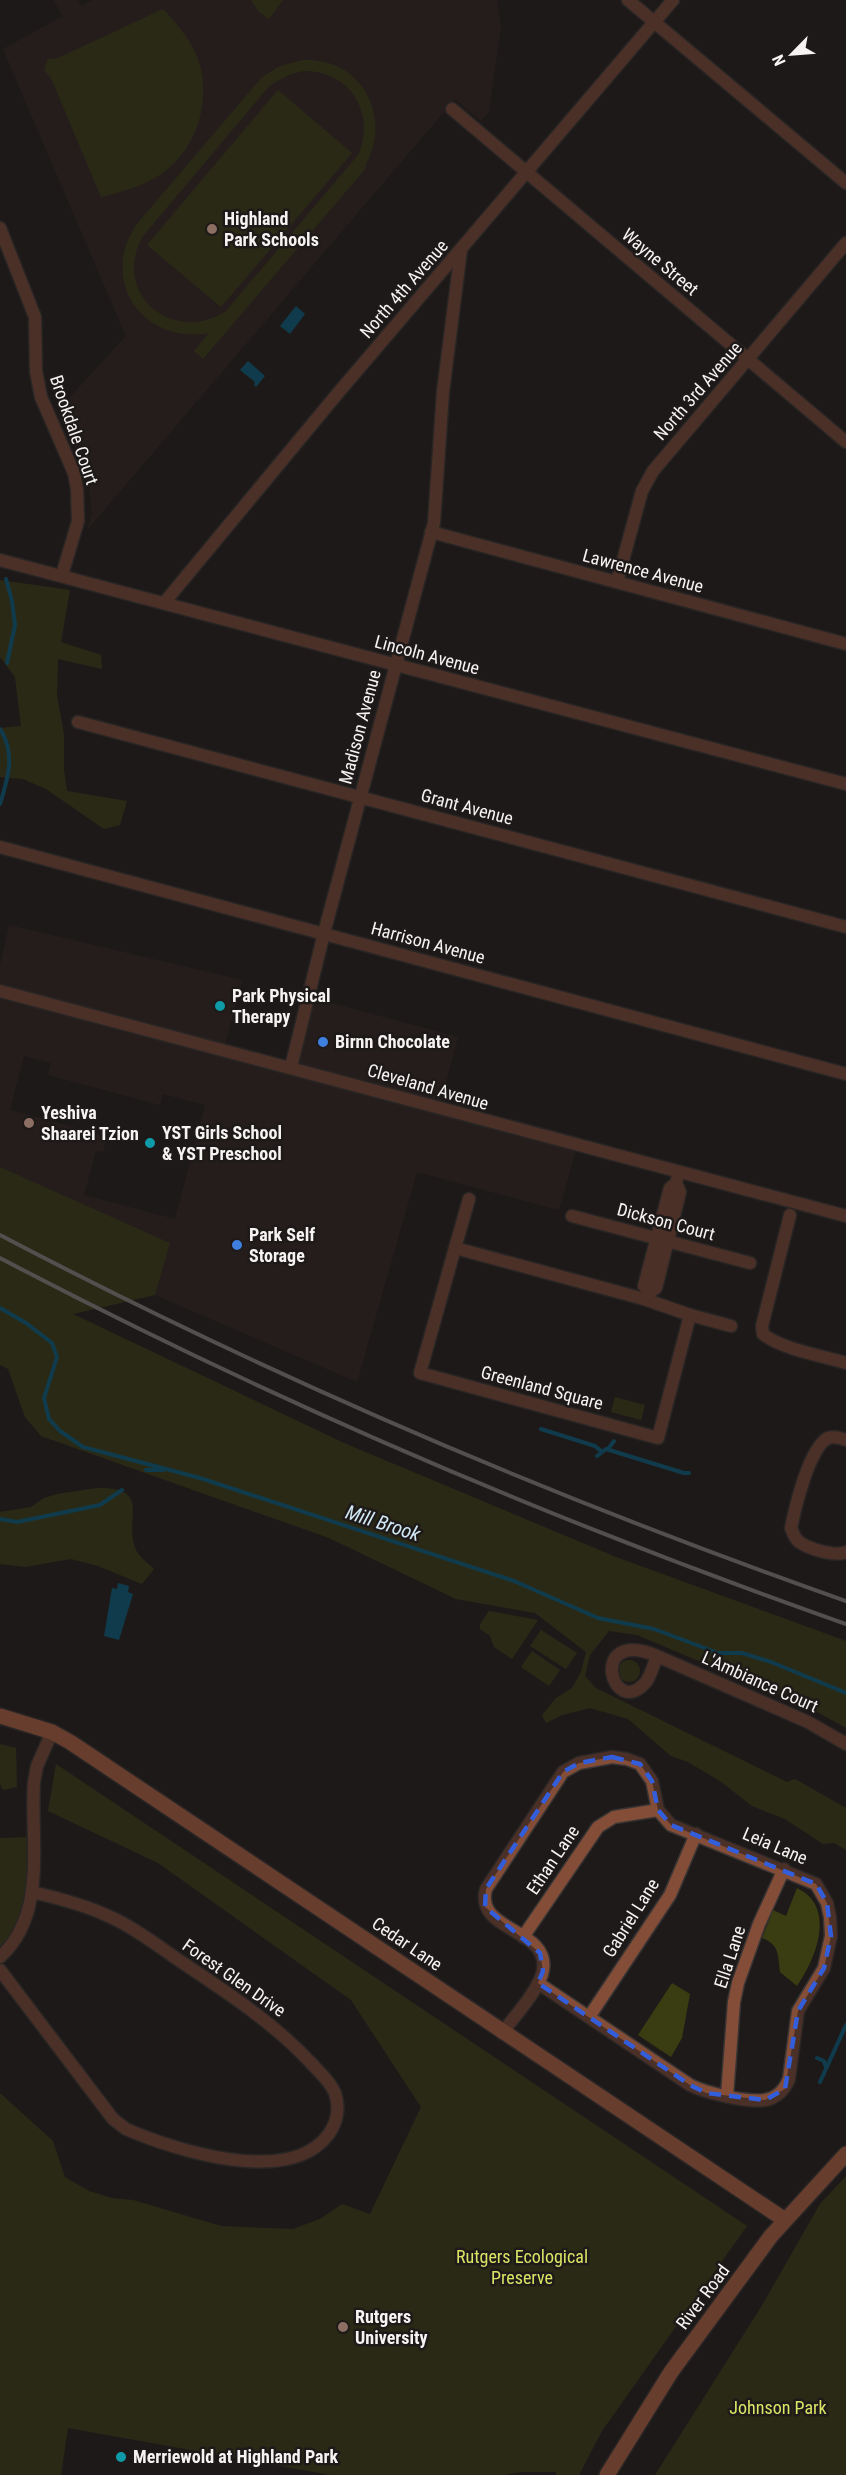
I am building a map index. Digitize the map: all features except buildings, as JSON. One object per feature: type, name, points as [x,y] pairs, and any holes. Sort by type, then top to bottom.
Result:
[{"type":"street","points":[[628,0],[846,183]]},
{"type":"street","name":"North 4th Avenue","points":[[164,603],[338,393],[673,0]]},
{"type":"street","name":"Wayne Street","points":[[452,109],[526,174],[846,442]]},
{"type":"street","name":"Brookdale Court","points":[[0,228],[35,317],[36,371],[41,397],[74,473],[77,489],[78,521],[62,575]]},
{"type":"street","name":"North 3rd Avenue","points":[[617,582],[642,491],[652,471],[749,360],[846,243]]},
{"type":"street","name":"Madison Avenue","points":[[291,1067],[359,798],[431,532],[443,392],[461,250]]},
{"type":"street","name":"Lawrence Avenue","points":[[431,532],[846,644]]},
{"type":"street","name":"Lincoln Avenue","points":[[0,560],[846,784]]},
{"type":"street","name":"Grant Avenue","points":[[78,722],[846,927]]},
{"type":"street","name":"Harrison Avenue","points":[[0,847],[846,1074]]},
{"type":"street","name":"Cleveland Avenue","points":[[0,991],[291,1067],[678,1178],[846,1216]]},
{"type":"street","points":[[649,1296],[644,1286],[663,1239],[670,1188],[678,1178]]},
{"type":"street","name":"Greenland Square","points":[[469,1199],[420,1373],[658,1438],[690,1315]]},
{"type":"street","points":[[790,1215],[762,1326],[763,1334],[785,1345],[846,1363]]},
{"type":"street","name":"Dickson Court","points":[[572,1216],[750,1263]]},
{"type":"street","points":[[456,1248],[649,1296],[690,1315],[731,1326]]},
{"type":"street","points":[[846,1440],[836,1437],[828,1438],[815,1450],[791,1528],[803,1544],[840,1554],[846,1552]]},
{"type":"street","name":"L'Ambiance Court","points":[[657,1656],[808,1722],[846,1744]]},
{"type":"street","name":"Cedar Lane","points":[[0,1716],[52,1732],[785,2220]]},
{"type":"street","points":[[0,1957],[21,1928],[28,1912],[32,1892],[34,1782],[37,1766],[52,1732]]},
{"type":"street","points":[[502,2033],[538,1983],[543,1971],[543,1961],[535,1946],[490,1916],[485,1907],[484,1896],[489,1884],[562,1772],[579,1762],[612,1757],[640,1764],[652,1781],[658,1810]]},
{"type":"street","name":"Leia Lane","points":[[538,1983],[690,2085],[706,2093],[765,2100],[785,2088],[789,2079],[798,2011],[824,1968],[831,1936],[831,1917],[827,1903],[816,1884],[784,1869],[671,1826],[658,1810]]},
{"type":"street","name":"Ethan Lane","points":[[523,1937],[598,1827],[615,1817],[658,1810]]},
{"type":"street","name":"Gabriel Lane","points":[[589,2017],[670,1895],[696,1834]]},
{"type":"street","name":"Ella Lane","points":[[727,2096],[734,2002],[738,1983],[759,1924],[784,1869]]},
{"type":"street","name":"Forest Glen Drive","points":[[0,1970],[114,2120],[126,2129],[220,2158],[268,2162],[293,2158],[314,2149],[323,2142],[335,2123],[338,2103],[331,2085],[261,2016],[125,1924],[91,1908],[32,1892]]},
{"type":"street","name":"River Road","points":[[607,2475],[671,2372],[771,2236],[846,2154]]},
{"type":"highlighted area","points":[[612,1757],[640,1764],[652,1781],[658,1810],[671,1825],[816,1884],[827,1903],[831,1936],[824,1968],[798,2011],[785,2089],[765,2100],[706,2093],[690,2085],[538,1983],[543,1971],[540,1953],[485,1907],[486,1889],[563,1772],[579,1763]]},
{"type":"shaded area","name":"Highland Park Schools","points":[[53,0],[78,0],[82,6],[93,0],[497,0],[501,25],[489,112],[481,121],[455,99],[87,530],[92,514],[89,483],[59,409],[126,336],[3,49],[63,16]]},
{"type":"shaded area","points":[[9,925],[242,980],[225,1044],[290,1061],[309,997],[458,1037],[440,1104],[577,1146],[559,1210],[417,1172],[357,1382],[155,1295],[170,1243],[0,1167],[0,965]],"holes":[[[24,1056],[51,1063],[48,1075],[160,1105],[163,1094],[205,1105],[175,1219],[84,1195],[96,1151],[103,1152],[107,1136],[10,1110]]]},
{"type":"green space","points":[[251,0],[283,0],[269,19],[259,12]]},
{"type":"green space","points":[[163,9],[188,40],[199,62],[203,94],[197,126],[182,154],[158,176],[138,186],[101,197],[51,78],[44,70],[48,59],[58,58]]},
{"type":"green space","points":[[303,60],[324,62],[342,68],[356,79],[367,94],[373,110],[375,128],[373,147],[366,168],[203,359],[194,351],[209,333],[185,334],[164,329],[147,319],[134,304],[125,286],[123,266],[126,245],[137,224],[262,77],[280,66]],"holes":[[[304,71],[335,78],[355,98],[364,125],[363,140],[358,155],[226,311],[206,320],[186,322],[168,318],[152,308],[141,294],[135,277],[135,257],[143,236],[270,85],[291,74]]]},
{"type":"green space","points":[[278,90],[352,153],[221,307],[147,245]]},
{"type":"green space","points":[[0,580],[70,590],[61,642],[101,655],[102,669],[58,659],[57,696],[64,734],[64,770],[67,791],[127,801],[120,825],[104,829],[46,789],[23,779],[0,777],[0,728],[21,726],[15,677],[0,657]]},
{"type":"green space","points":[[0,1167],[170,1243],[155,1295],[73,1314],[344,1443],[616,1557],[846,1641],[846,1728],[808,1707],[637,1635],[609,1631],[590,1655],[585,1676],[596,1688],[787,1782],[795,1779],[846,1808],[846,1850],[834,1843],[823,1844],[785,1819],[752,1806],[720,1781],[688,1762],[671,1756],[628,1719],[590,1708],[562,1715],[546,1723],[542,1715],[556,1698],[572,1688],[581,1672],[586,1652],[535,1613],[456,1599],[329,1538],[41,1436],[25,1417],[8,1369],[0,1365]]},
{"type":"green space","points":[[615,1397],[645,1405],[641,1420],[611,1412]]},
{"type":"green space","points":[[97,1488],[115,1489],[125,1493],[131,1500],[133,1540],[137,1552],[154,1569],[142,1584],[98,1566],[71,1559],[25,1567],[0,1564],[0,1512],[31,1507],[44,1498],[57,1494]]},
{"type":"green space","points":[[489,1611],[538,1620],[512,1659],[494,1647],[490,1636],[480,1629],[480,1624]]},
{"type":"green space","points":[[541,1630],[577,1653],[566,1669],[530,1646]]},
{"type":"green space","points":[[532,1651],[560,1670],[549,1686],[521,1667]]},
{"type":"green space","points":[[629,1660],[637,1663],[640,1671],[637,1679],[629,1682],[621,1679],[618,1671],[621,1663]]},
{"type":"green space","points":[[0,1744],[16,1748],[17,1787],[3,1790],[0,1784]]},
{"type":"green space","name":"Rutgers Ecological Preserve","points":[[56,1764],[747,2226],[602,2431],[579,2475],[556,2475],[556,2472],[521,2472],[504,2475],[330,2475],[68,2428],[61,2475],[0,2475],[0,2093],[53,2141],[65,2177],[89,2191],[112,2198],[133,2200],[221,2226],[293,2229],[320,2219],[342,2204],[370,2214],[421,2107],[351,2000],[158,1863],[48,1811]]},
{"type":"green space","points":[[32,1837],[28,1913],[0,1956],[0,1838]]},
{"type":"green space","points":[[797,1888],[809,1897],[817,1908],[820,1920],[816,1948],[797,1986],[780,1972],[775,1948],[762,1938],[773,1910],[786,1916]]},
{"type":"green space","points":[[672,1983],[690,1994],[682,2038],[671,2057],[638,2035]]},
{"type":"green space","name":"Johnson Park","points":[[846,2176],[846,2475],[655,2475],[761,2307],[820,2204]]},
{"type":"water","points":[[296,306],[305,314],[290,334],[280,326]]},
{"type":"water","points":[[248,361],[265,376],[256,387],[255,382],[240,370]]},
{"type":"water","points":[[118,1583],[129,1586],[128,1592],[133,1594],[119,1640],[104,1636],[112,1588],[117,1589]]},
{"type":"waterway","points":[[6,579],[15,625],[7,663]]},
{"type":"waterway","name":"Mill Brook","points":[[0,729],[5,738],[9,757],[8,775],[0,804]]},
{"type":"waterway","name":"Mill Brook","points":[[0,1308],[26,1323],[52,1343],[57,1357],[44,1398],[49,1419],[60,1431],[83,1447],[200,1478],[514,1581],[598,1618],[654,1629],[718,1653],[742,1653],[771,1662],[846,1693]]},
{"type":"waterway","points":[[541,1429],[595,1446],[601,1451]]},
{"type":"waterway","points":[[608,1449],[614,1441]]},
{"type":"waterway","points":[[597,1456],[606,1449],[689,1473]]},
{"type":"waterway","name":"Mill Brook","points":[[146,1470],[163,1470]]},
{"type":"waterway","points":[[0,1519],[17,1522],[100,1505],[122,1490]]},
{"type":"waterway","points":[[820,2082],[846,2025]]},
{"type":"waterway","points":[[817,2058],[824,2061],[826,2067]]},
{"type":"railway","points":[[0,1235],[206,1338],[416,1433],[630,1521],[846,1601]]},
{"type":"railway","points":[[0,1258],[206,1361],[416,1456],[630,1544],[846,1624]]},
{"type":"place","name":"Highland Park Schools","points":[[212,229]]},
{"type":"place","name":"Park Physical Therapy","points":[[220,1006]]},
{"type":"place","name":"Birnn Chocolate","points":[[323,1042]]},
{"type":"place","name":"Yeshiva Shaarei Tzion","points":[[29,1123]]},
{"type":"place","name":"YST Girls School & YST Preschool","points":[[150,1143]]},
{"type":"place","name":"Park Self Storage","points":[[237,1245]]},
{"type":"place","name":"Rutgers University","points":[[343,2327]]},
{"type":"place","name":"Merriewold at Highland Park","points":[[121,2457]]}]
